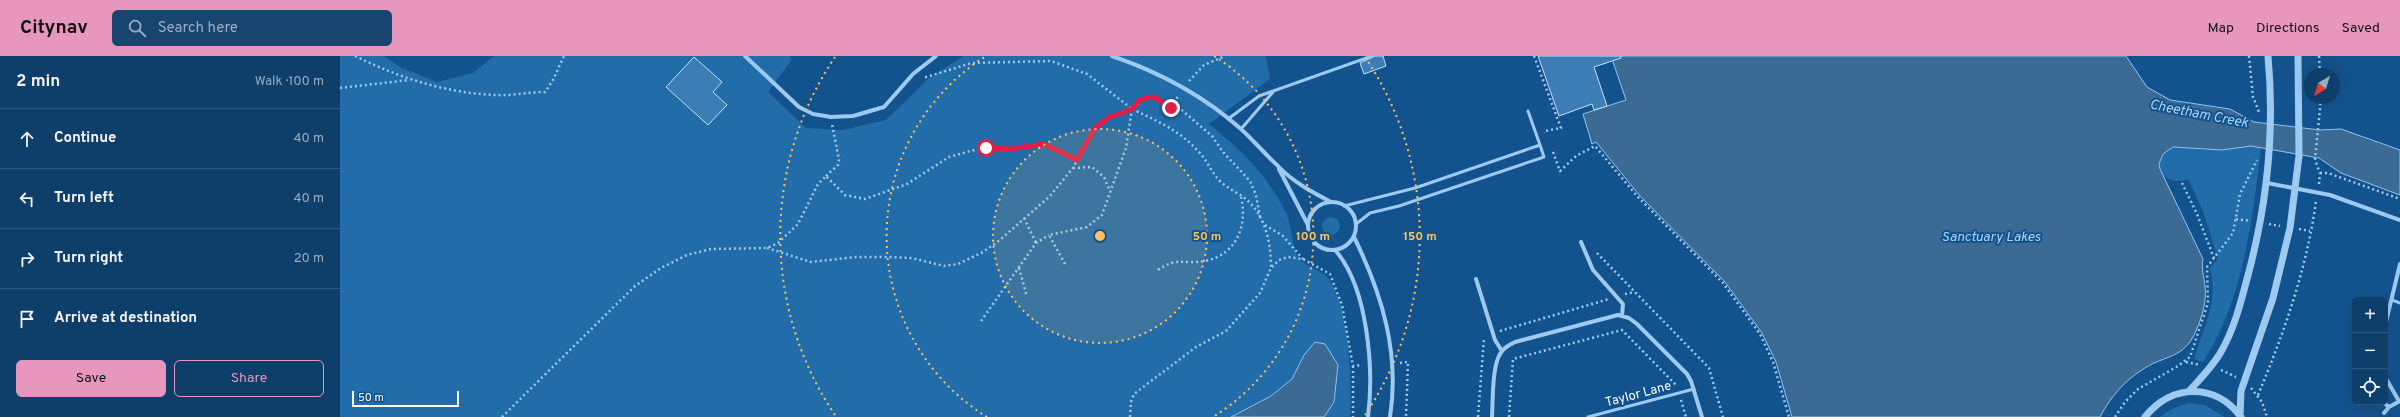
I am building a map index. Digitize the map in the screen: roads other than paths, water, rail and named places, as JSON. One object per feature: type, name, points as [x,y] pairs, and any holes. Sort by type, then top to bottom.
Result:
[{"type":"street","points":[[745,56],[799,106],[813,114],[831,117],[853,116],[884,107],[913,74],[936,56]]},
{"type":"street","points":[[1112,56],[1140,65],[1184,87],[1241,129],[1278,167],[1299,184],[1330,202],[1344,206],[1350,210],[1356,224],[1354,237],[1349,244],[1334,250]]},
{"type":"street","points":[[2145,417],[2158,405],[2190,390],[2208,370],[2223,349],[2242,298],[2260,223],[2266,183],[2271,121],[2268,56]]},
{"type":"street","points":[[2241,417],[2241,392],[2273,298],[2290,228],[2299,156],[2300,126],[2298,56]]},
{"type":"street","points":[[1278,167],[1308,225],[1313,240],[1319,246],[1334,250],[1346,265],[1352,277],[1359,298],[1371,364],[1368,417]]},
{"type":"street","points":[[2266,183],[2318,192],[2400,220]]},
{"type":"street","points":[[1308,225],[1313,212],[1324,204],[1330,202]]},
{"type":"street","points":[[1354,237],[1369,268],[1381,300],[1393,363],[1393,400],[1390,417]]},
{"type":"street","points":[[1581,242],[1593,270],[1618,297],[1622,304],[1622,316]]},
{"type":"street","points":[[2388,315],[2400,264]]},
{"type":"street","points":[[1476,279],[1494,333],[1502,351]]},
{"type":"street","points":[[1492,417],[1496,365],[1502,351],[1515,342],[1622,316],[1629,318],[1637,324],[1692,381],[1702,417]]},
{"type":"street","points":[[2384,413],[2389,407],[2399,401],[2388,383]]},
{"type":"street","points":[[2190,390],[2216,396],[2229,404],[2241,417]]},
{"type":"lane","points":[[1228,119],[1259,96],[1372,56]]},
{"type":"lane","points":[[1241,129],[1273,92]]},
{"type":"lane","points":[[1356,224],[1370,213],[1399,206],[1544,157],[1528,111]]},
{"type":"lane","points":[[1344,206],[1401,192],[1540,145]]},
{"type":"lane","points":[[2392,300],[2400,303]]},
{"type":"lane","name":"Taylor Lane","points":[[1588,417],[1694,389]]},
{"type":"water","name":"Sanctuary Lakes","points":[[1611,56],[2126,56],[2147,87],[2170,100],[2230,109],[2254,122],[2320,130],[2341,129],[2400,150],[2400,195],[2341,173],[2319,158],[2251,146],[2222,150],[2173,147],[2163,154],[2159,164],[2203,259],[2202,269],[2205,303],[2202,315],[2196,331],[2186,347],[2174,355],[2152,364],[2131,378],[2114,395],[2100,417],[1792,417],[1776,362],[1762,333],[1725,282],[1640,196],[1596,142],[1592,144],[1583,114],[1626,100]]},
{"type":"water","points":[[1315,342],[1325,344],[1338,365],[1334,402],[1324,417],[1231,417],[1271,396],[1292,379],[1304,355]]},
{"type":"water label","name":"Cheetham Creek","points":[[2199,113]]}]
